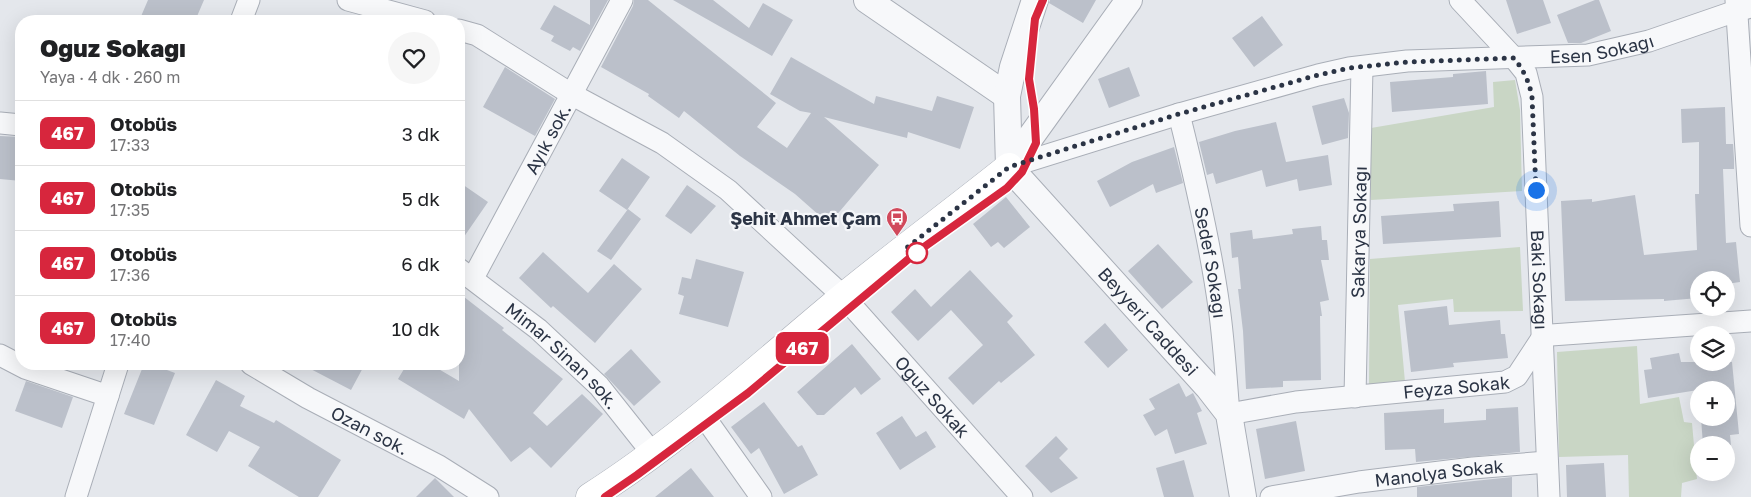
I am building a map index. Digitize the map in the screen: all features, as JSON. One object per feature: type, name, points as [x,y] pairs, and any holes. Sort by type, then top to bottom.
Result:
[{"type":"main road","points":[[590,497],[653,454],[703,415],[844,297],[1009,167]]},
{"type":"street","points":[[243,15],[249,0]]},
{"type":"street","points":[[348,0],[396,15]]},
{"type":"street","name":"Ayık sok.","points":[[466,274],[571,94],[622,0]]},
{"type":"street","points":[[867,0],[1007,96]]},
{"type":"street","points":[[1009,167],[1007,96],[1013,67],[1035,0]]},
{"type":"street","points":[[1009,167],[1129,0]]},
{"type":"street","name":"Baki Sokağı","points":[[1460,0],[1526,73],[1532,97],[1549,497]]},
{"type":"street","points":[[1741,6],[1751,226]]},
{"type":"street","name":"Esen Sokağı","points":[[1009,167],[1179,114],[1318,75],[1362,67],[1407,62],[1588,54],[1620,48],[1681,31],[1741,6]]},
{"type":"street","name":"Oğuz Sokak","points":[[465,32],[477,35],[571,94],[662,143],[728,190],[844,297],[1022,497]]},
{"type":"street","name":"Sakarya Sokağı","points":[[1355,397],[1362,67]]},
{"type":"street","name":"Sedef Sokağı","points":[[1179,114],[1213,264],[1220,309],[1229,414]]},
{"type":"street","points":[[0,123],[15,124]]},
{"type":"street","name":"Beyyeri Caddesi","points":[[1009,167],[1208,387],[1229,414],[1243,497]]},
{"type":"street","name":"Mimar Sinan sok.","points":[[466,274],[538,329],[599,386],[653,454]]},
{"type":"street","points":[[1542,338],[1574,332],[1751,321]]},
{"type":"street","name":"Feyza Sokak","points":[[1229,414],[1296,402],[1506,382],[1517,376],[1542,338]]},
{"type":"street","points":[[0,355],[15,363]]},
{"type":"street","points":[[31,370],[108,396]]},
{"type":"street","points":[[76,497],[116,370]]},
{"type":"street","name":"Ozan sok.","points":[[262,370],[308,398],[439,466],[488,497]]},
{"type":"street","points":[[703,415],[762,497]]},
{"type":"street","name":"Manolya Sokak","points":[[1271,497],[1359,482],[1473,468],[1547,462]]},
{"type":"green space","points":[[1515,80],[1520,110],[1522,191],[1371,200],[1371,128],[1494,107],[1493,82]]},
{"type":"green space","points":[[1520,247],[1523,311],[1454,312],[1453,299],[1398,305],[1405,382],[1369,385],[1370,259]]},
{"type":"green space","points":[[1637,346],[1640,404],[1679,397],[1684,422],[1690,423],[1690,426],[1692,426],[1693,436],[1690,436],[1690,481],[1682,483],[1681,497],[1629,497],[1628,455],[1559,457],[1557,352]]},
{"type":"building","points":[[148,0],[204,0],[198,15],[142,15]]},
{"type":"building","points":[[590,0],[608,0],[580,51],[573,47],[570,51],[551,41],[554,36],[540,29],[554,5],[590,25]]},
{"type":"building","points":[[634,0],[648,0],[776,103],[757,127],[787,148],[811,113],[800,111],[770,94],[791,57],[874,104],[876,96],[932,111],[937,96],[974,107],[960,149],[908,132],[907,138],[824,117],[879,165],[829,224],[795,194],[740,156],[684,111],[679,118],[648,96],[649,94],[601,67],[633,6]]},
{"type":"building","points":[[673,0],[713,0],[749,28],[763,3],[793,20],[772,56]]},
{"type":"building","points":[[1050,0],[1096,0],[1083,23],[1049,3]]},
{"type":"building","points":[[1506,0],[1543,0],[1551,23],[1517,34]]},
{"type":"building","points":[[1599,0],[1611,31],[1581,43],[1568,43],[1557,15]]},
{"type":"building","points":[[1262,16],[1283,45],[1254,67],[1232,38]]},
{"type":"building","points":[[505,67],[555,99],[535,136],[483,107]]},
{"type":"building","points":[[1129,67],[1140,96],[1109,108],[1098,79]]},
{"type":"building","points":[[1486,71],[1488,104],[1392,112],[1390,82],[1453,77],[1453,74]]},
{"type":"building","points":[[1344,98],[1349,113],[1348,138],[1322,145],[1312,106]]},
{"type":"building","points":[[1725,107],[1726,144],[1733,144],[1734,159],[1734,169],[1723,169],[1726,243],[1736,242],[1740,282],[1735,283],[1735,271],[1690,271],[1690,299],[1664,301],[1664,299],[1565,301],[1561,201],[1592,199],[1592,202],[1635,195],[1644,255],[1697,250],[1695,194],[1699,194],[1699,142],[1682,143],[1681,109]]},
{"type":"building","points":[[1276,122],[1286,162],[1328,155],[1332,185],[1299,191],[1297,179],[1266,187],[1262,170],[1216,184],[1213,173],[1207,175],[1199,142],[1235,131]]},
{"type":"building","points":[[0,136],[15,137],[15,180],[0,179]]},
{"type":"building","points":[[1174,147],[1183,183],[1156,193],[1153,184],[1110,207],[1097,181],[1132,162]]},
{"type":"building","points":[[622,158],[650,177],[627,210],[599,191]]},
{"type":"building","points":[[687,185],[716,206],[691,234],[665,216]]},
{"type":"building","points":[[465,186],[488,202],[465,235]]},
{"type":"building","points":[[1006,197],[1030,227],[1004,248],[998,242],[991,247],[973,224]]},
{"type":"building","points":[[1499,201],[1501,237],[1383,244],[1381,216],[1454,211],[1453,204]]},
{"type":"building","points":[[628,209],[641,219],[611,260],[597,251]]},
{"type":"building","points":[[1321,226],[1322,240],[1327,240],[1329,260],[1321,260],[1329,300],[1320,302],[1322,316],[1320,316],[1321,380],[1283,381],[1283,387],[1246,389],[1243,331],[1238,289],[1241,289],[1238,257],[1232,258],[1230,233],[1252,230],[1253,239],[1293,234],[1292,229]]},
{"type":"building","points":[[1158,244],[1193,282],[1162,309],[1128,271]]},
{"type":"building","points":[[543,252],[588,293],[614,264],[642,289],[595,343],[553,306],[551,308],[519,278]]},
{"type":"building","points":[[696,259],[744,272],[728,327],[679,314],[684,296],[678,294],[682,277],[691,279]]},
{"type":"building","points":[[970,270],[1013,316],[1007,322],[1035,355],[1001,383],[999,381],[973,405],[948,378],[983,345],[951,310],[918,341],[891,312],[915,289],[931,307]]},
{"type":"building","points":[[465,298],[504,328],[502,330],[563,379],[533,413],[547,426],[582,394],[603,414],[551,468],[530,447],[511,462],[469,409],[464,419],[398,379],[403,370],[440,370],[459,381],[459,370],[465,370]]},
{"type":"building","points":[[1447,306],[1449,325],[1500,320],[1501,334],[1505,334],[1508,358],[1453,363],[1454,367],[1411,372],[1404,311]]},
{"type":"building","points":[[1105,323],[1128,350],[1108,368],[1084,342]]},
{"type":"building","points":[[852,344],[881,379],[861,395],[855,387],[824,415],[817,415],[797,392]]},
{"type":"building","points":[[631,349],[661,382],[634,406],[604,374]]},
{"type":"building","points":[[1679,353],[1681,362],[1690,362],[1690,371],[1733,371],[1734,381],[1690,381],[1690,391],[1648,398],[1644,370],[1652,369],[1650,358]]},
{"type":"building","points":[[142,370],[167,370],[175,373],[154,425],[124,414]]},
{"type":"building","points":[[313,370],[362,370],[351,390]]},
{"type":"building","points":[[216,380],[245,396],[240,406],[274,423],[276,420],[341,460],[318,497],[299,497],[248,466],[260,447],[229,431],[217,452],[186,435]]},
{"type":"building","points":[[26,381],[73,397],[62,428],[15,411]]},
{"type":"building","points":[[1179,383],[1186,397],[1193,393],[1202,411],[1197,413],[1207,444],[1175,454],[1167,429],[1155,436],[1143,415],[1155,409],[1149,399]]},
{"type":"building","points":[[1735,393],[1739,434],[1730,436],[1702,436],[1702,426],[1735,426]]},
{"type":"building","points":[[764,402],[798,447],[802,445],[818,475],[784,494],[759,448],[751,454],[731,427]]},
{"type":"building","points":[[1518,407],[1520,452],[1416,462],[1415,449],[1385,450],[1384,413],[1444,409],[1444,423],[1486,420],[1486,409]]},
{"type":"building","points":[[902,416],[916,437],[926,431],[936,447],[900,470],[876,433]]},
{"type":"building","points":[[1296,421],[1305,471],[1265,479],[1256,429]]},
{"type":"building","points":[[1056,436],[1068,449],[1059,458],[1078,478],[1051,493],[1025,466]]},
{"type":"building","points":[[1184,460],[1194,497],[1164,497],[1156,468]]},
{"type":"building","points":[[1604,463],[1606,497],[1567,497],[1566,465]]},
{"type":"building","points":[[691,468],[714,497],[655,497]]},
{"type":"building","points":[[1512,477],[1512,497],[1417,497],[1417,487]]},
{"type":"building","points":[[435,478],[454,497],[416,497]]},
{"type":"bus line","name":"467","points":[[605,497],[748,393],[917,252],[1007,188],[1022,172],[1036,143],[1034,109],[1029,79],[1035,19],[1043,0]]},
{"type":"place","name":"Şehit Ahmet Çam","points":[[897,237]]},
{"type":"route","points":[[917,253],[904,250],[1009,167],[1179,114],[1318,75],[1349,68],[1407,62],[1514,58],[1526,73],[1532,97],[1536,190]]}]
